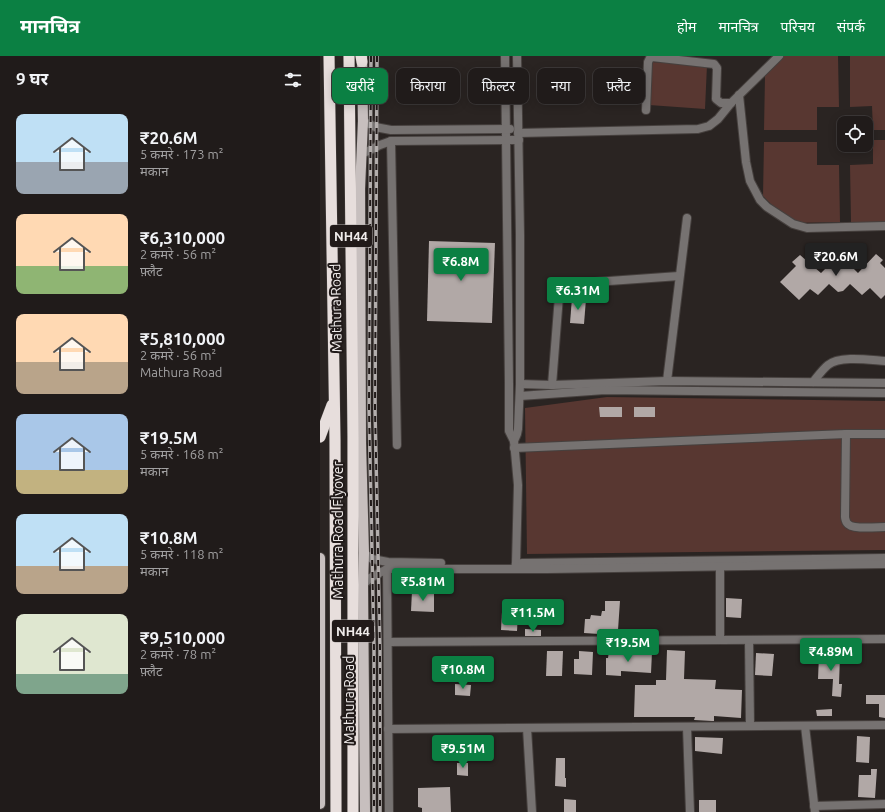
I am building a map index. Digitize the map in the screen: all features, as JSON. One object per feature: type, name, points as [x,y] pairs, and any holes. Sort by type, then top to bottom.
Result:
[{"type":"highway","name":"Mathura Road","points":[[329,56],[334,398]]},
{"type":"highway","name":"Mathura Road","points":[[349,56],[352,417],[357,446]]},
{"type":"highway","points":[[320,436],[334,398]]},
{"type":"highway","name":"Mathura Road Flyover","points":[[334,398],[336,812]]},
{"type":"highway","name":"Mathura Road Flyover","points":[[353,812],[357,446]]},
{"type":"main road","name":"Mathura Road","points":[[362,58],[363,121],[360,189],[357,446],[364,553],[365,812]]},
{"type":"main road","name":"Mathura Road","points":[[320,558],[320,804]]},
{"type":"street","points":[[505,56],[510,383],[509,431],[514,444],[518,485],[516,566]]},
{"type":"street","points":[[514,444],[518,429],[520,396],[517,56]]},
{"type":"street","points":[[363,121],[375,127],[390,130],[506,130],[518,134],[698,129],[709,126],[718,119],[731,103],[779,56]]},
{"type":"street","points":[[646,110],[648,62],[652,57],[714,64],[717,68],[716,99],[721,103],[731,103]]},
{"type":"street","points":[[739,95],[746,162],[750,181],[760,200],[767,207],[785,219],[807,228],[885,226]]},
{"type":"street","points":[[362,154],[391,141],[507,140],[518,134]]},
{"type":"street","points":[[391,141],[397,445]]},
{"type":"street","points":[[667,381],[687,218]]},
{"type":"street","points":[[552,385],[561,289],[567,284],[679,276]]},
{"type":"street","points":[[813,382],[823,370],[833,362],[848,359],[885,361]]},
{"type":"street","points":[[520,384],[552,385],[667,381],[885,383]]},
{"type":"street","points":[[520,396],[605,390],[885,393]]},
{"type":"street","points":[[846,434],[846,523],[855,527],[885,527]]},
{"type":"street","points":[[514,444],[885,434]]},
{"type":"street","points":[[364,553],[372,559],[388,562],[516,566],[885,564]]},
{"type":"street","points":[[363,585],[370,578],[387,569],[885,558]]},
{"type":"street","points":[[720,566],[720,640]]},
{"type":"street","points":[[387,569],[389,812]]},
{"type":"street","points":[[388,642],[885,639]]},
{"type":"street","points":[[749,640],[750,726]]},
{"type":"street","points":[[388,729],[885,725]]},
{"type":"street","points":[[805,726],[814,809],[885,804]]},
{"type":"street","points":[[687,727],[690,812]]},
{"type":"street","points":[[527,728],[532,812]]},
{"type":"shaded area","points":[[783,56],[838,56],[839,107],[817,107],[817,130],[764,130],[765,76]]},
{"type":"shaded area","points":[[850,56],[885,56],[885,130],[873,130],[872,106],[850,107]]},
{"type":"shaded area","points":[[651,62],[707,65],[705,109],[649,105]]},
{"type":"shaded area","points":[[873,140],[885,140],[885,222],[851,222],[850,165],[873,164]]},
{"type":"shaded area","points":[[764,142],[817,142],[817,165],[839,165],[840,222],[790,223],[763,196]]},
{"type":"shaded area","points":[[607,397],[885,401],[885,550],[527,554],[525,408]]},
{"type":"building","points":[[429,241],[495,243],[492,323],[427,321]]},
{"type":"building","points":[[876,254],[883,260],[880,263],[885,268],[885,295],[881,299],[870,288],[862,295],[850,284],[843,291],[838,292],[829,284],[818,295],[810,289],[799,300],[780,282],[796,266],[792,262],[800,255],[821,273],[836,258],[843,258],[858,273]]},
{"type":"building","points":[[572,298],[586,299],[584,324],[570,323]]},
{"type":"building","points":[[599,407],[622,407],[622,417],[600,417]]},
{"type":"building","points":[[634,407],[655,407],[655,417],[634,417]]},
{"type":"building","points":[[412,591],[434,592],[434,612],[411,611]]},
{"type":"building","points":[[726,598],[742,599],[741,618],[726,617]]},
{"type":"building","points":[[605,601],[620,601],[618,630],[600,629],[599,634],[584,633],[585,619],[590,619],[591,615],[601,616],[602,611],[605,611]]},
{"type":"building","points":[[502,612],[518,613],[517,631],[501,630]]},
{"type":"building","points":[[525,629],[541,630],[541,636],[525,636]]},
{"type":"building","points":[[667,650],[685,651],[684,679],[716,680],[715,689],[742,690],[741,718],[714,716],[714,721],[712,721],[694,720],[695,717],[634,717],[635,685],[656,685],[656,680],[666,680]]},
{"type":"building","points":[[547,651],[563,651],[562,676],[546,676]]},
{"type":"building","points":[[579,651],[593,652],[592,675],[574,674],[574,659],[579,659]]},
{"type":"building","points":[[609,651],[621,651],[621,653],[652,652],[651,673],[621,671],[621,676],[606,675],[606,658],[608,658]]},
{"type":"building","points":[[756,653],[774,654],[772,676],[755,675]]},
{"type":"building","points":[[819,655],[840,656],[839,684],[842,684],[841,697],[832,696],[833,679],[818,679]]},
{"type":"building","points":[[481,658],[488,658],[488,674],[485,674],[485,681],[469,680],[470,663],[481,664]]},
{"type":"building","points":[[455,684],[471,685],[470,696],[455,695]]},
{"type":"building","points":[[866,695],[885,695],[885,718],[879,717],[879,704],[866,704]]},
{"type":"building","points":[[832,709],[832,716],[817,716],[816,710]]},
{"type":"building","points":[[857,736],[870,737],[869,763],[856,762]]},
{"type":"building","points":[[695,737],[723,738],[722,754],[695,751]]},
{"type":"building","points":[[556,758],[565,758],[566,787],[555,786]]},
{"type":"building","points":[[457,763],[468,763],[468,776],[457,775]]},
{"type":"building","points":[[871,769],[877,769],[875,798],[858,797],[859,775],[871,775]]},
{"type":"building","points":[[450,787],[451,812],[422,812],[422,808],[418,807],[418,788]]},
{"type":"building","points":[[564,799],[576,800],[576,812],[564,812]]},
{"type":"building","points":[[699,800],[716,800],[716,812],[699,812]]},
{"type":"railway","points":[[371,56],[369,409],[374,649],[374,812]]},
{"type":"railway","points":[[377,56],[375,409],[380,649],[380,812]]}]
